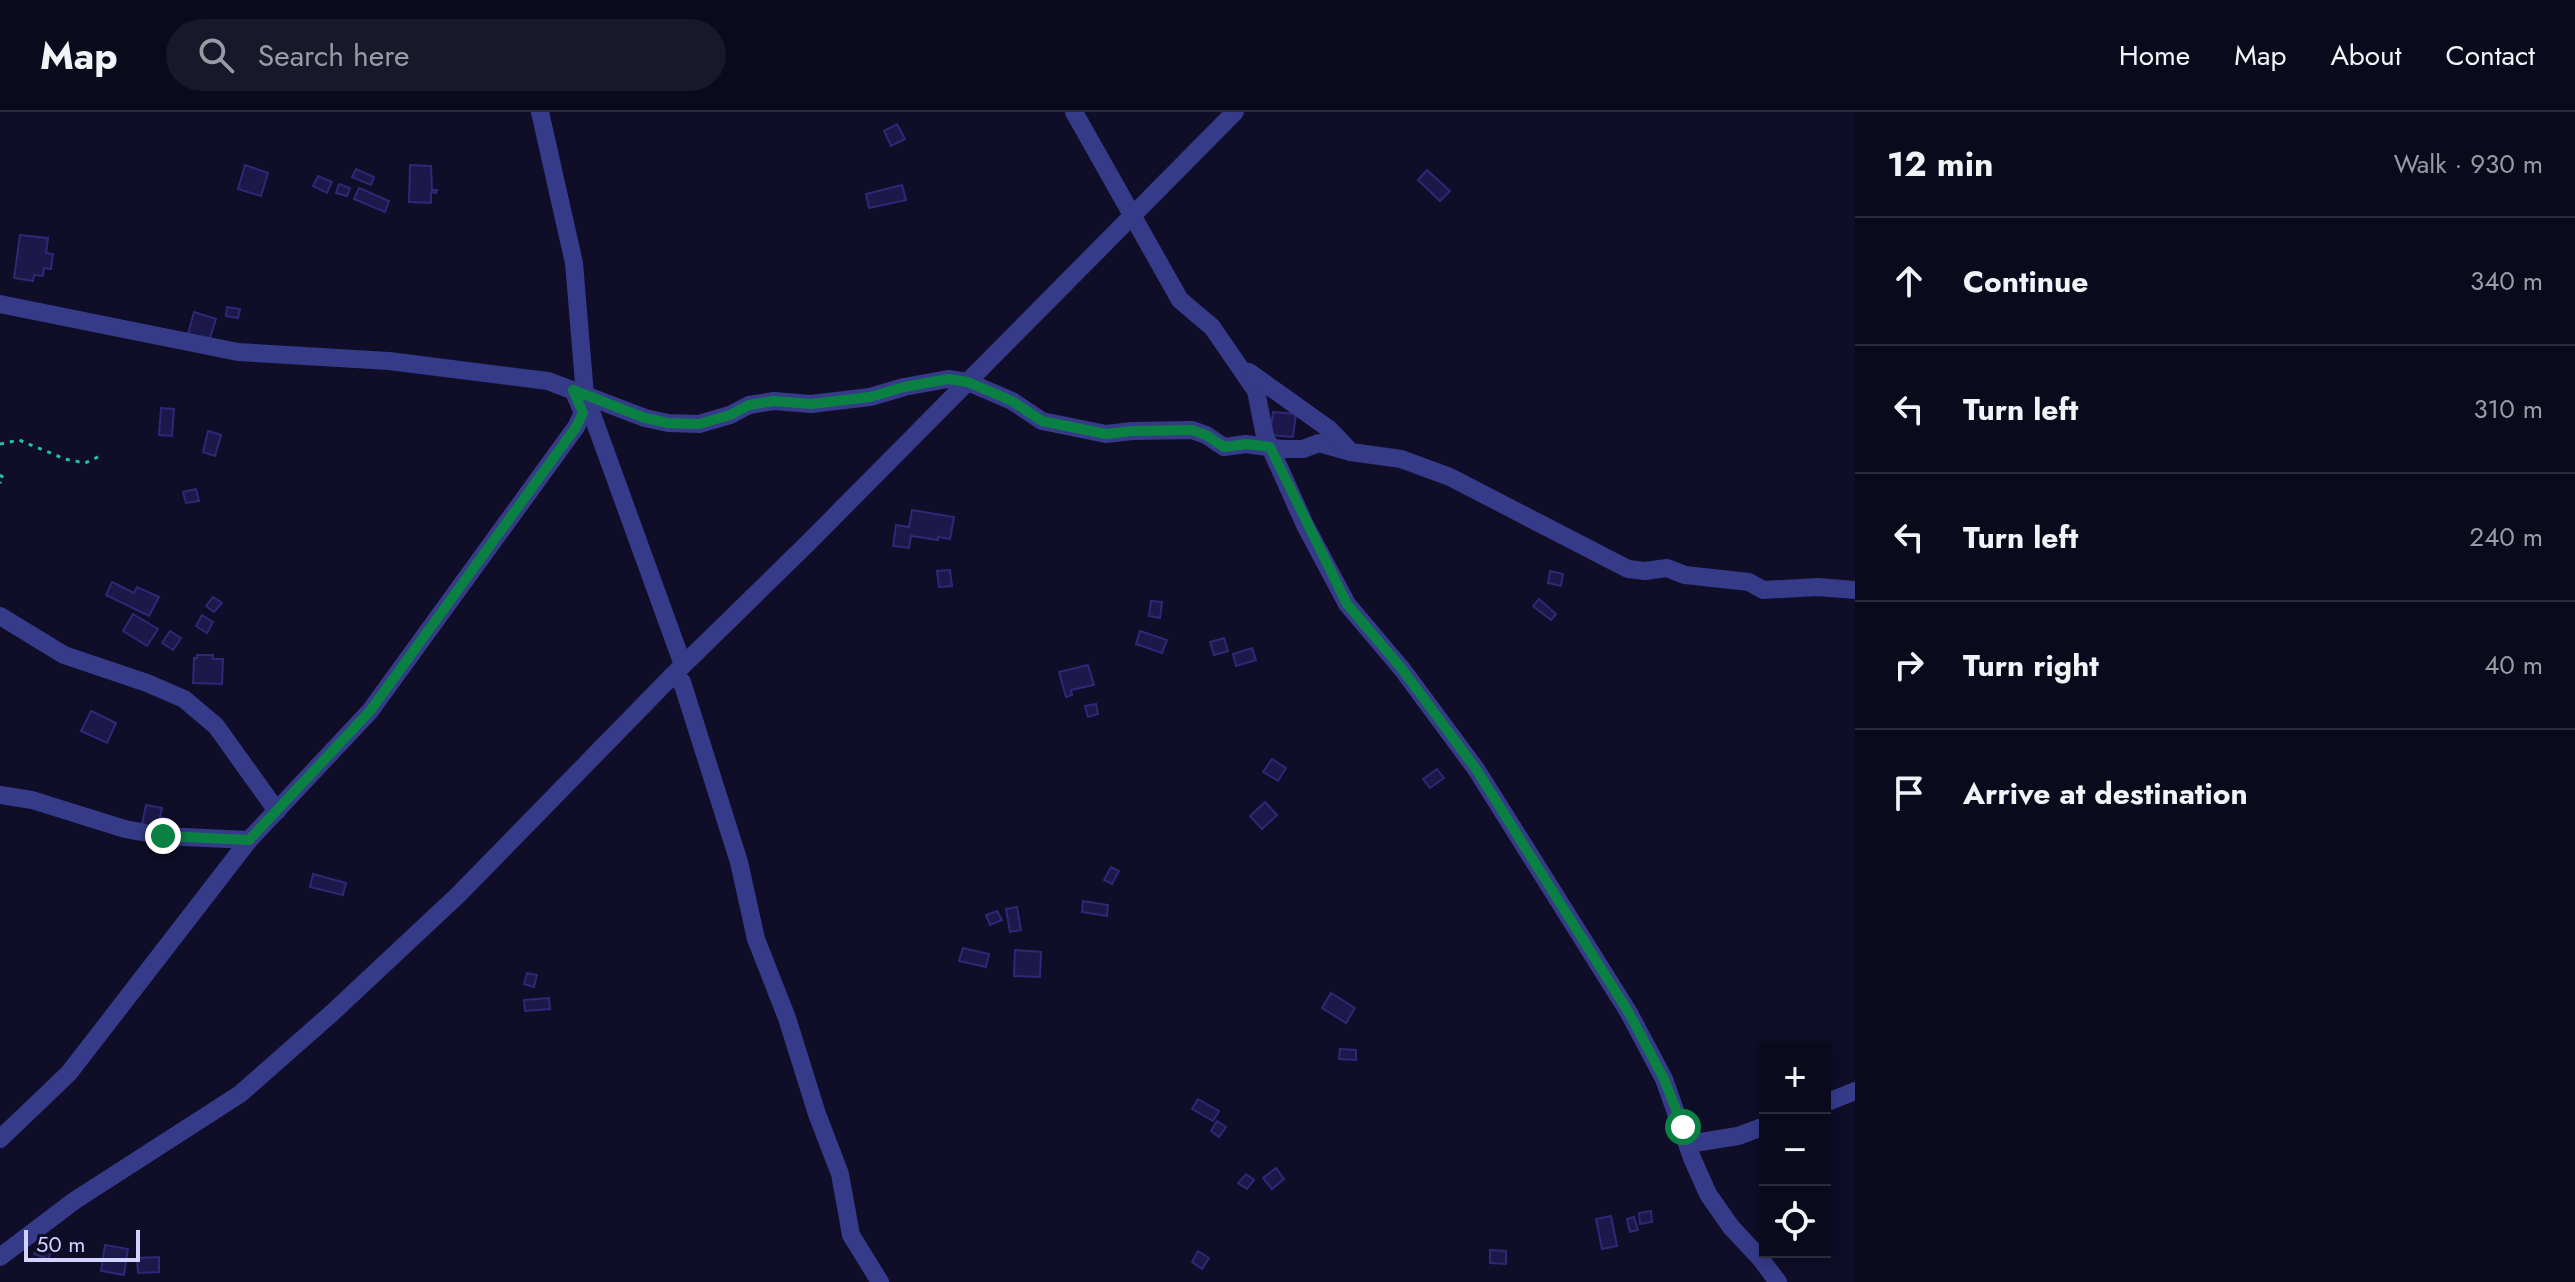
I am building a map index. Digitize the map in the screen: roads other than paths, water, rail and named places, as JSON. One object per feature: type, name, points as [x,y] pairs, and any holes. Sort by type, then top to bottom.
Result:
[{"type":"street","points":[[0,1139],[69,1073],[249,840],[370,711],[576,427],[583,413],[579,393],[574,263],[540,112]]},
{"type":"street","points":[[1074,112],[1180,300],[1212,327],[1256,391],[1265,436],[1347,604],[1402,669],[1476,769],[1629,1013],[1664,1079],[1708,1194],[1731,1227],[1778,1282]]},
{"type":"street","points":[[0,1257],[74,1201],[240,1094],[332,1013],[458,895],[1235,112]]},
{"type":"street","points":[[0,304],[238,352],[427,365],[548,381],[645,418],[668,423],[699,424],[730,415],[749,405],[774,401],[811,404],[870,397],[948,379],[968,382],[1012,401],[1042,421],[1075,429],[1106,434],[1192,430],[1224,447],[1246,444],[1303,449],[1319,443],[1351,452],[1401,459],[1450,477],[1628,569],[1645,571],[1667,568],[1685,575],[1749,582],[1763,590],[1818,587],[1855,590]]},
{"type":"street","points":[[1240,365],[1329,429],[1351,452]]},
{"type":"street","points":[[579,393],[694,716],[739,862],[756,939],[792,1030],[817,1114],[840,1174],[851,1235],[880,1282]]},
{"type":"street","points":[[0,616],[64,655],[184,699],[216,726],[277,811]]},
{"type":"street","points":[[0,795],[32,800],[84,818],[150,834],[249,840]]},
{"type":"street","points":[[1831,1101],[1855,1091]]},
{"type":"street","points":[[1688,1144],[1738,1136],[1759,1128]]}]
